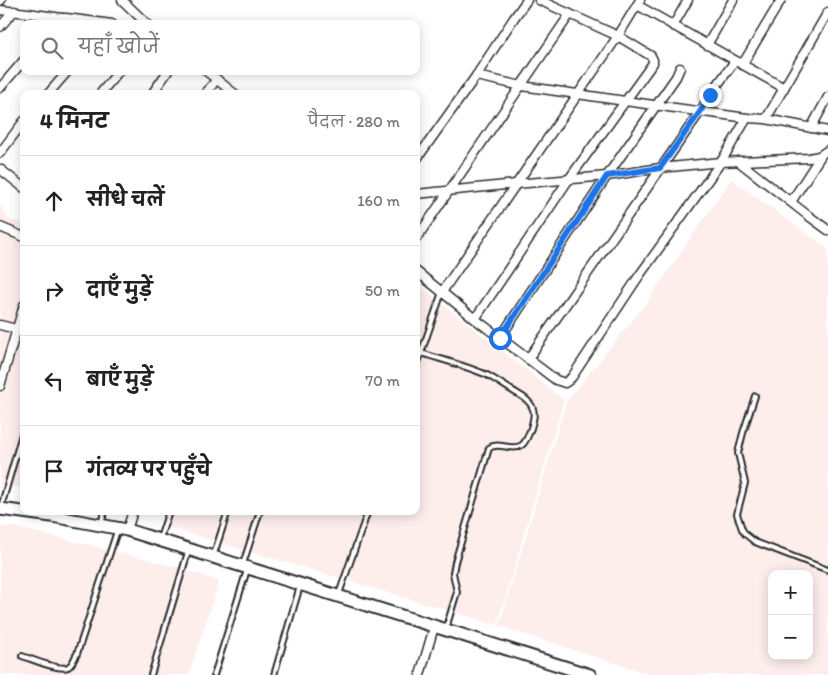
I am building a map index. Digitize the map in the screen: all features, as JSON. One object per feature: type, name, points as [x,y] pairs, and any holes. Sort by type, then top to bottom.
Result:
[{"type":"main road","points":[[0,509],[20,512]]},
{"type":"main road","points":[[45,515],[123,530],[159,540],[586,674]]},
{"type":"street","points":[[122,0],[143,20]]},
{"type":"street","points":[[420,154],[527,0]]},
{"type":"street","points":[[475,319],[569,179],[653,62],[651,56],[618,36],[539,0]]},
{"type":"street","points":[[673,26],[688,0]]},
{"type":"street","points":[[707,45],[733,0]]},
{"type":"street","points":[[528,359],[710,95],[739,63],[781,0]]},
{"type":"street","points":[[442,292],[618,36],[638,3],[673,26],[784,88]]},
{"type":"street","points":[[0,10],[83,20]]},
{"type":"street","points":[[0,26],[14,11]]},
{"type":"street","points":[[766,119],[828,12]]},
{"type":"street","points":[[420,232],[570,14]]},
{"type":"street","points":[[0,88],[20,65]]},
{"type":"street","points":[[500,338],[680,68]]},
{"type":"street","points":[[51,90],[65,75]]},
{"type":"street","points":[[103,90],[116,75]]},
{"type":"street","points":[[155,90],[165,75]]},
{"type":"street","points":[[211,75],[229,90]]},
{"type":"street","points":[[476,76],[522,86],[700,112],[766,119],[828,131]]},
{"type":"street","points":[[208,90],[216,79]]},
{"type":"street","points":[[811,128],[828,97]]},
{"type":"street","points":[[420,274],[475,319],[556,380],[568,382],[639,276],[721,162],[747,118]]},
{"type":"street","points":[[0,153],[20,126]]},
{"type":"street","points":[[791,202],[821,157],[828,150]]},
{"type":"street","points":[[420,194],[607,176],[721,162],[821,157]]},
{"type":"street","points":[[738,161],[827,227]]},
{"type":"street","points":[[0,169],[20,185]]},
{"type":"street","points":[[0,227],[20,235]]},
{"type":"street","points":[[0,386],[20,317]]},
{"type":"street","points":[[0,325],[16,329]]},
{"type":"street","points":[[123,530],[131,515]]},
{"type":"street","points":[[420,675],[434,627]]},
{"type":"lane","points":[[420,356],[442,292]]},
{"type":"lane","points":[[421,353],[486,375],[526,400],[534,411],[532,423],[522,445],[516,447],[493,445],[489,448],[455,562],[454,573],[457,592],[446,630]]},
{"type":"lane","points":[[755,396],[738,453],[745,483],[737,514],[742,530],[755,542],[828,570]]},
{"type":"lane","points":[[0,509],[20,441]]},
{"type":"lane","points":[[100,525],[104,515]]},
{"type":"lane","points":[[159,540],[168,515]]},
{"type":"lane","points":[[213,556],[227,515]]},
{"type":"lane","points":[[214,675],[259,515]]},
{"type":"lane","points":[[339,596],[367,515]]},
{"type":"lane","points":[[22,656],[56,667],[63,668],[70,665],[76,654],[123,530]]},
{"type":"lane","points":[[151,675],[189,550]]},
{"type":"lane","points":[[274,675],[300,584]]},
{"type":"shaded area","points":[[731,179],[828,249],[828,675],[652,675],[499,626],[566,402],[647,302]]},
{"type":"shaded area","points":[[0,204],[8,219],[20,223],[20,487],[0,486]]},
{"type":"shaded area","points":[[420,286],[564,400],[497,625],[160,525],[163,515],[420,515]]},
{"type":"shaded area","points":[[0,527],[16,527],[177,567],[219,581],[189,675],[0,675]]},
{"type":"route","points":[[500,338],[607,176],[660,168],[710,95]]}]
